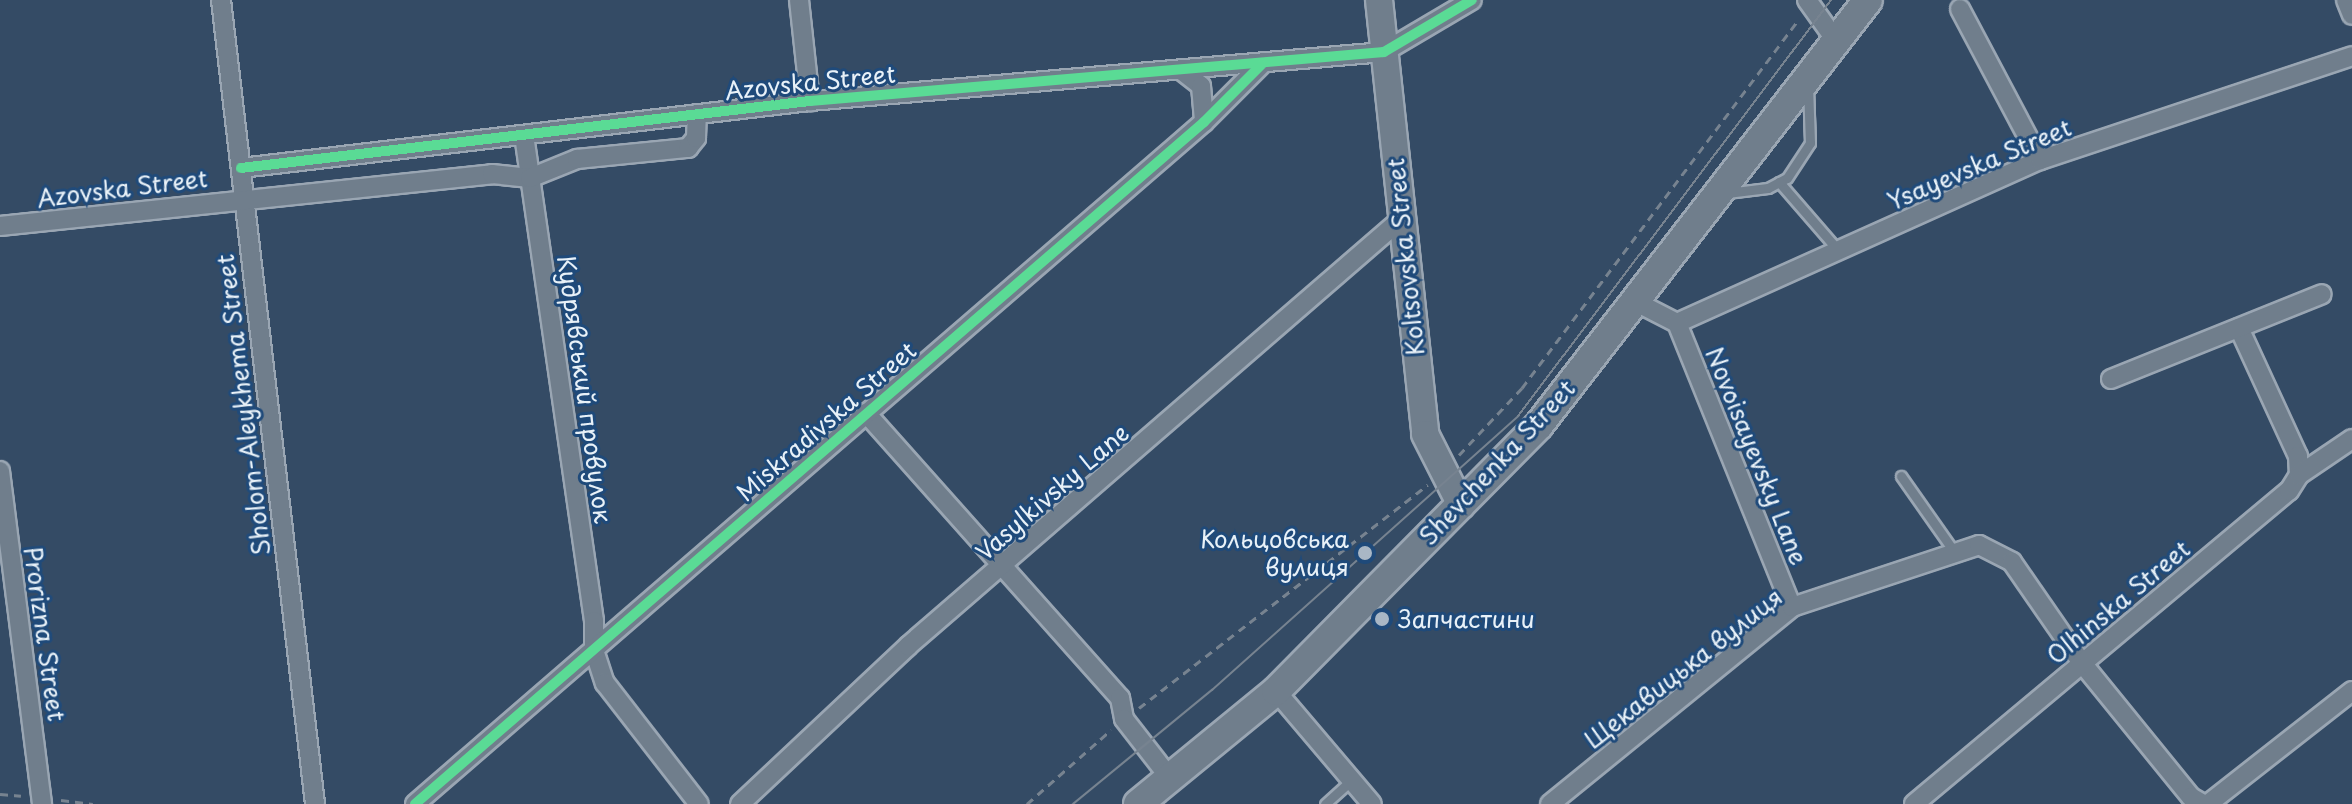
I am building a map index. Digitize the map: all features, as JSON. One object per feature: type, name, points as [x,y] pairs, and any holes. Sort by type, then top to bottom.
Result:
[{"type":"main road","name":"Shevchenka Street","points":[[1138,804],[1276,691],[1539,425],[1868,0]]},
{"type":"street","name":"Sholom-Aleykhema Street","points":[[221,0],[315,804]]},
{"type":"street","points":[[799,0],[810,101]]},
{"type":"street","name":"Koltsovska Street","points":[[1379,0],[1399,221],[1425,434],[1461,505]]},
{"type":"street","points":[[1384,52],[1472,0]]},
{"type":"street","points":[[2346,0],[2352,15]]},
{"type":"street","points":[[1808,2],[1837,42]]},
{"type":"street","points":[[1960,9],[2040,160]]},
{"type":"street","name":"Azovska Street","points":[[241,168],[810,101],[1261,65],[1384,52]]},
{"type":"street","name":"Ysayevska Street","points":[[1677,323],[2040,160],[2352,56]]},
{"type":"street","name":"Miskradivska Street","points":[[415,804],[1204,122],[1261,65]]},
{"type":"street","points":[[1182,71],[1206,97],[1204,122]]},
{"type":"street","name":"Azovska Street","points":[[0,226],[492,174],[530,178],[577,159],[688,148],[696,138],[697,114]]},
{"type":"street","name":"Кудрявський провулок","points":[[524,135],[594,621],[594,650],[605,683],[699,804]]},
{"type":"street","name":"Vasylkivsky Lane","points":[[740,804],[908,646],[1399,221]]},
{"type":"street","points":[[2111,379],[2322,294]]},
{"type":"street","points":[[1636,302],[1677,323]]},
{"type":"street","name":"Novoisayevsky Lane","points":[[1677,323],[1792,607]]},
{"type":"street","points":[[2239,328],[2298,456],[2299,475]]},
{"type":"street","points":[[866,413],[1120,698],[1124,719],[1170,778]]},
{"type":"street","name":"Olhinska Street","points":[[1914,804],[2289,491],[2299,475],[2352,439]]},
{"type":"street","name":"Prorizna Street","points":[[0,471],[42,804]]},
{"type":"street","name":"Щекавицька вулиця","points":[[1550,804],[1792,607],[1953,550],[1991,547],[2012,562],[2082,663]]},
{"type":"street","points":[[2082,663],[2191,797],[2206,804],[2352,691]]},
{"type":"street","points":[[1276,691],[1372,804]]},
{"type":"lane","points":[[1720,194],[1779,182],[1810,143],[1807,81]]},
{"type":"lane","points":[[1779,182],[1838,250]]},
{"type":"lane","points":[[1901,476],[1953,550]]},
{"type":"lane","points":[[1325,804],[1352,780]]},
{"type":"path","points":[[1027,804],[1124,719],[1403,508],[1443,471],[1522,388],[1808,2]]},
{"type":"tram line","points":[[1073,804],[1212,690],[1518,416],[1831,0]]},
{"type":"cycle path","points":[[241,168],[810,101],[1384,52],[1472,0]]},
{"type":"cycle path","points":[[415,804],[1204,122],[1261,65]]},
{"type":"place","name":"Кольцовська вулиця","points":[[1365,553]]},
{"type":"place","name":"Запчастини","points":[[1382,619]]}]
